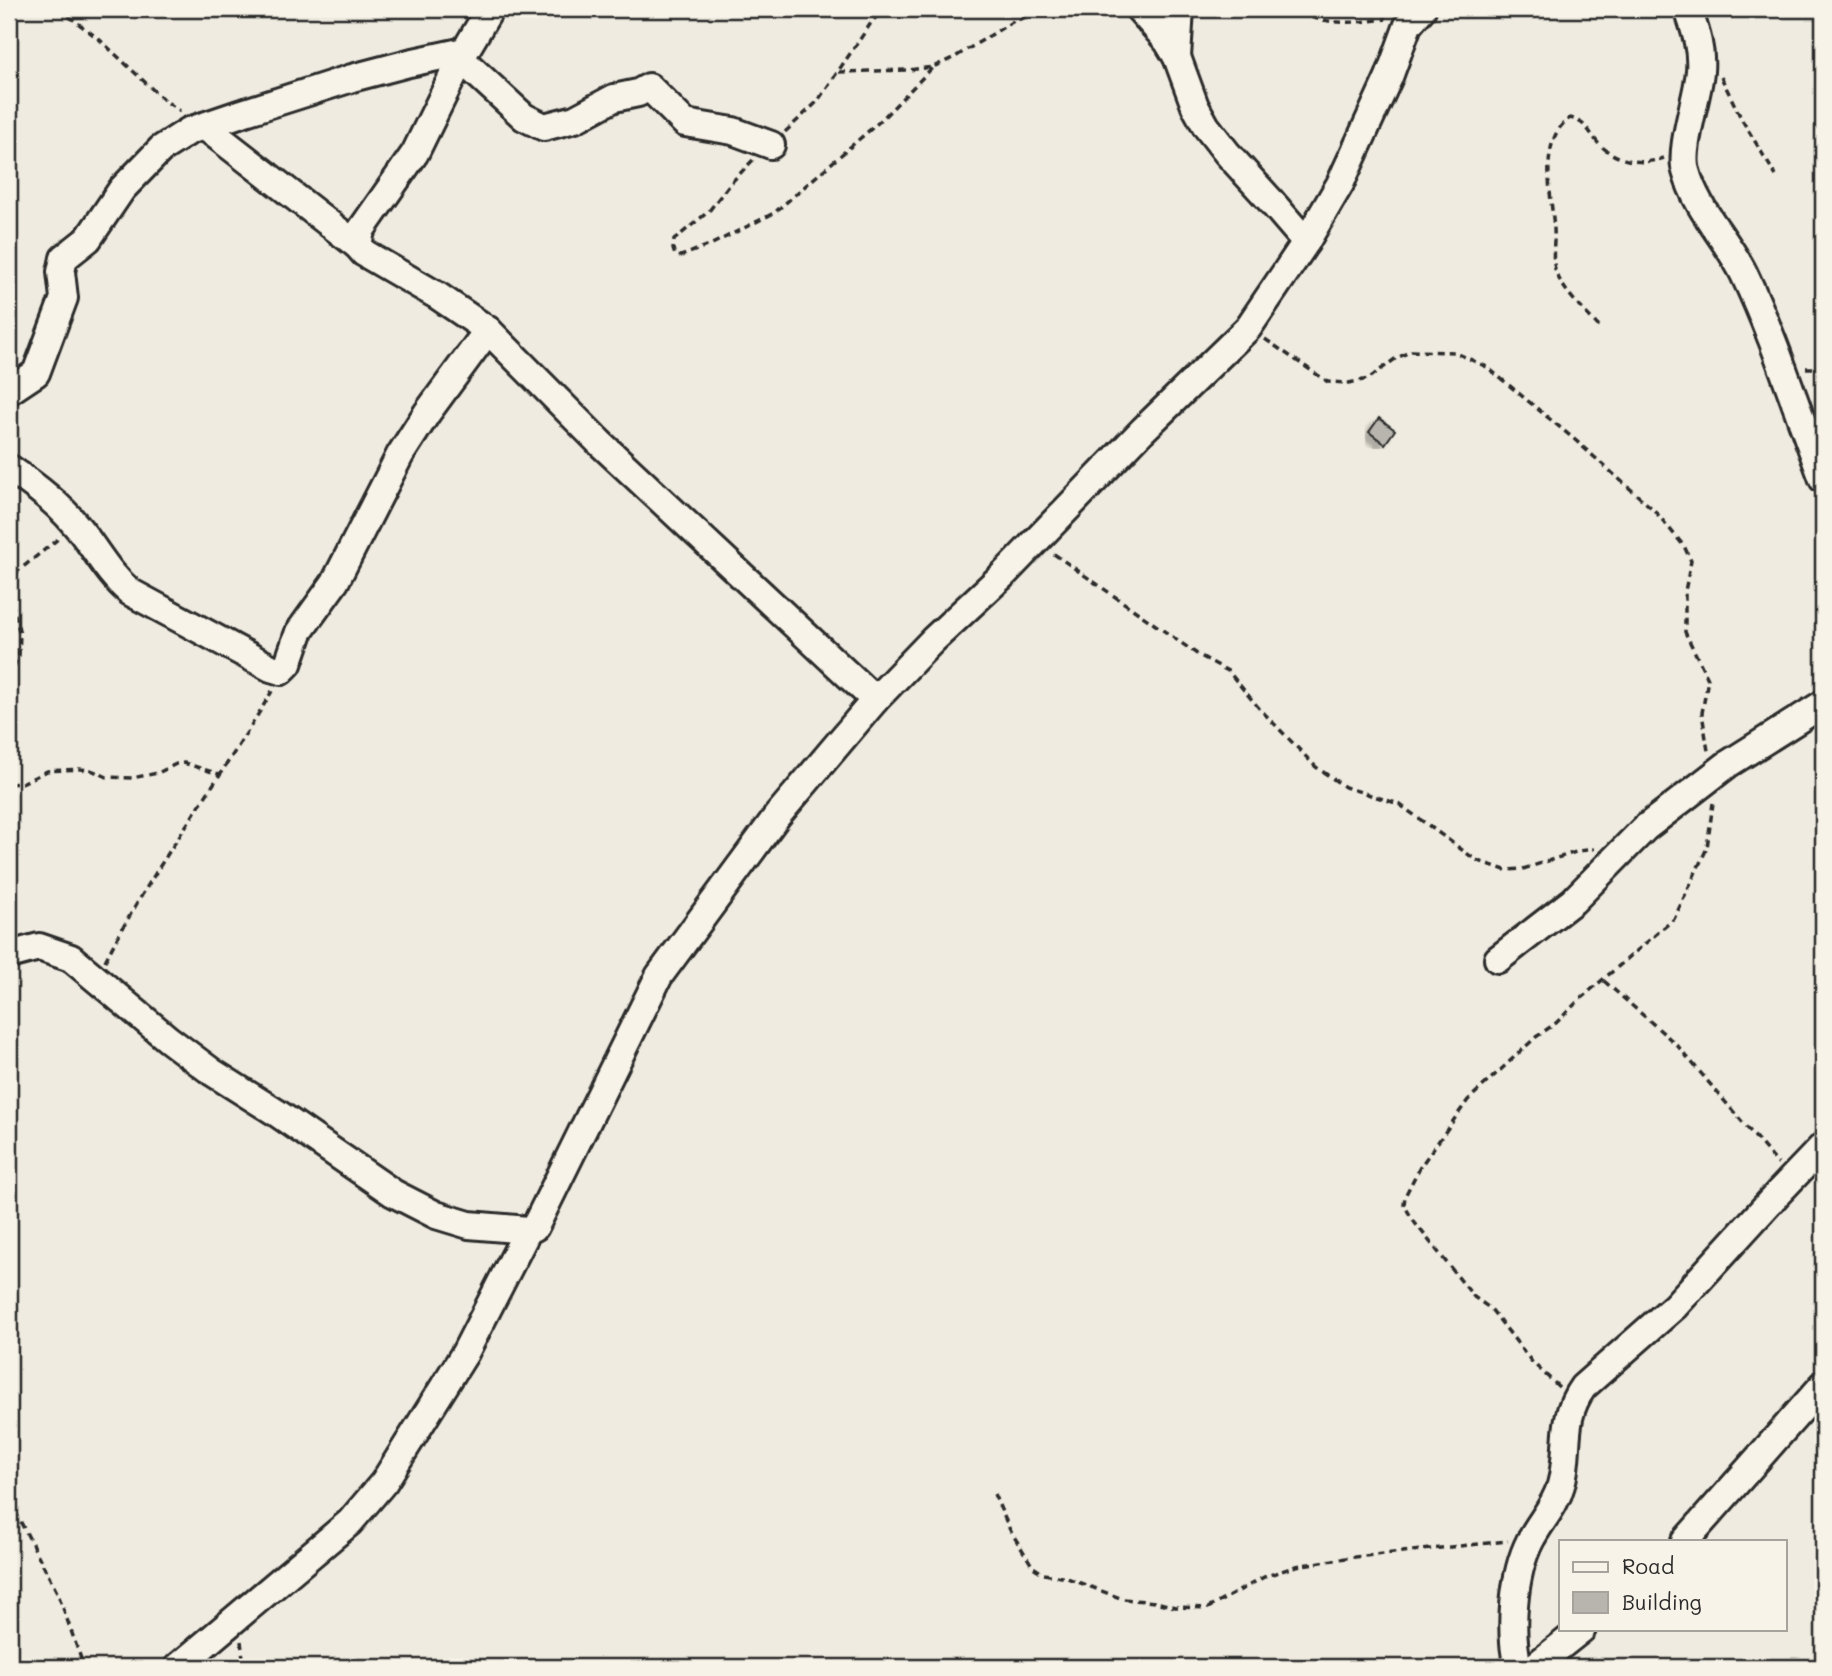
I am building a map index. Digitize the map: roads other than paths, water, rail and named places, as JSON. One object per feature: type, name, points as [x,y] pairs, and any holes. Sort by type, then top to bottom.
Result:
[{"type":"street","points":[[358,246],[360,230],[415,153],[463,55],[490,9]]},
{"type":"street","points":[[1139,9],[1168,42],[1206,126],[1306,242]]},
{"type":"street","points":[[1177,58],[1180,9]]},
{"type":"street","points":[[1688,9],[1699,42],[1700,73],[1686,151],[1686,173],[1704,211],[1743,271],[1823,479]]},
{"type":"street","points":[[178,1667],[350,1522],[384,1482],[465,1353],[528,1230],[537,1224],[659,976],[777,816],[875,700],[1248,328],[1306,242],[1340,184],[1417,13]]},
{"type":"street","points":[[9,391],[36,373],[65,298],[61,272],[64,258],[88,239],[122,189],[144,164],[176,139],[204,127],[352,78],[409,63],[463,55]]},
{"type":"street","points":[[463,55],[524,117],[544,127],[575,119],[614,98],[638,93],[649,87],[685,123],[733,131],[771,145]]},
{"type":"street","points":[[204,127],[365,253],[438,296],[488,330],[620,461],[875,700]]},
{"type":"street","points":[[9,468],[46,496],[76,525],[117,582],[130,592],[271,668],[283,670],[288,664],[299,632],[338,576],[400,455],[488,330]]},
{"type":"street","points":[[1498,959],[1573,901],[1645,828],[1712,776],[1823,704]]},
{"type":"street","points":[[9,956],[39,947],[71,958],[212,1072],[278,1113],[393,1193],[436,1215],[469,1225],[528,1230]]},
{"type":"street","points":[[1518,1667],[1513,1648],[1520,1563],[1531,1539],[1557,1500],[1563,1476],[1566,1423],[1573,1401],[1583,1387],[1675,1306],[1823,1146]]},
{"type":"street","points":[[1686,1540],[1823,1385]]},
{"type":"street","points":[[1534,1667],[1581,1630]]}]
